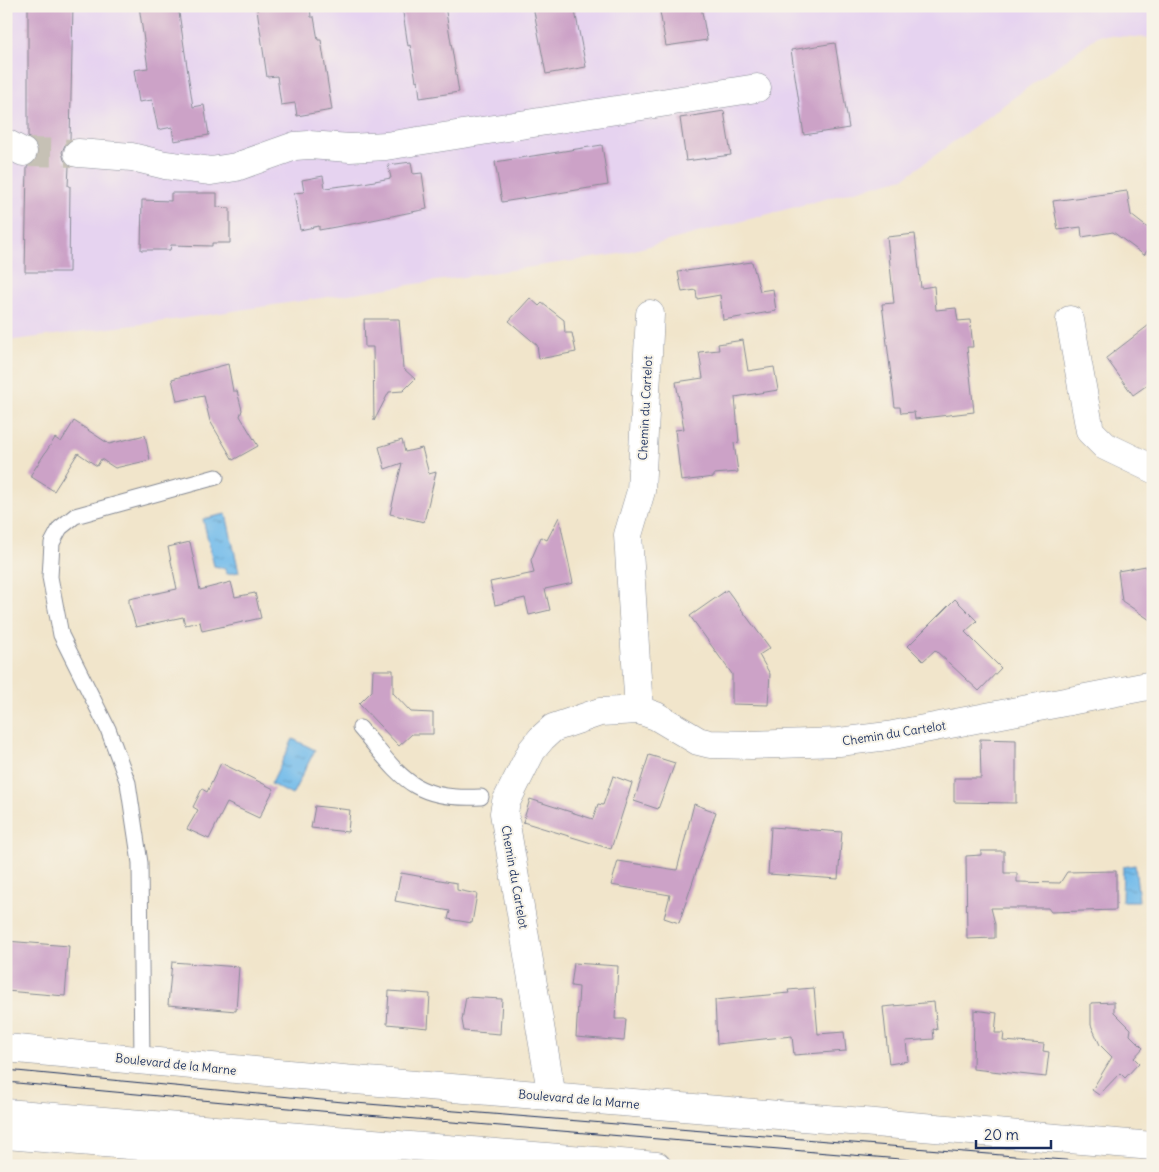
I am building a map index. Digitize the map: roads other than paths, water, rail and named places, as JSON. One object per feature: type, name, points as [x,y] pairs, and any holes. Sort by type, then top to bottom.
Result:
[{"type":"street","points":[[78,153],[132,157],[196,170],[224,170],[296,146],[350,148],[386,146],[757,88]]},
{"type":"street","name":"Chemin du Cartelot","points":[[639,710],[628,535],[641,491],[650,314]]},
{"type":"street","points":[[1070,320],[1090,430],[1105,446],[1153,469]]},
{"type":"street","name":"Chemin du Cartelot","points":[[552,1097],[504,813],[506,802],[532,750],[553,728],[600,712],[639,710],[656,716],[698,741],[710,744],[752,745],[839,742],[927,728],[1153,685]]},
{"type":"street","name":"Boulevard de la Marne","points":[[6,1048],[552,1097],[1153,1146]]},
{"type":"street","points":[[6,1113],[656,1166]]},
{"type":"street","points":[[6,1135],[385,1166]]},
{"type":"lane","points":[[142,1060],[140,863],[128,783],[108,729],[61,635],[50,577],[52,544],[60,528],[75,516],[216,477]]},
{"type":"lane","points":[[360,728],[403,779],[420,791],[463,798],[480,798]]},
{"type":"water","points":[[226,514],[239,572],[227,574],[224,568],[214,566],[203,519]]},
{"type":"water","points":[[293,739],[315,750],[292,795],[271,784]]},
{"type":"water","points":[[1135,865],[1139,901],[1122,901],[1123,867]]},
{"type":"tunnel","points":[[23,152],[78,153]]},
{"type":"tram line","points":[[6,1070],[343,1102],[1138,1166]]},
{"type":"tram line","points":[[6,1082],[343,1113],[985,1166]]}]
